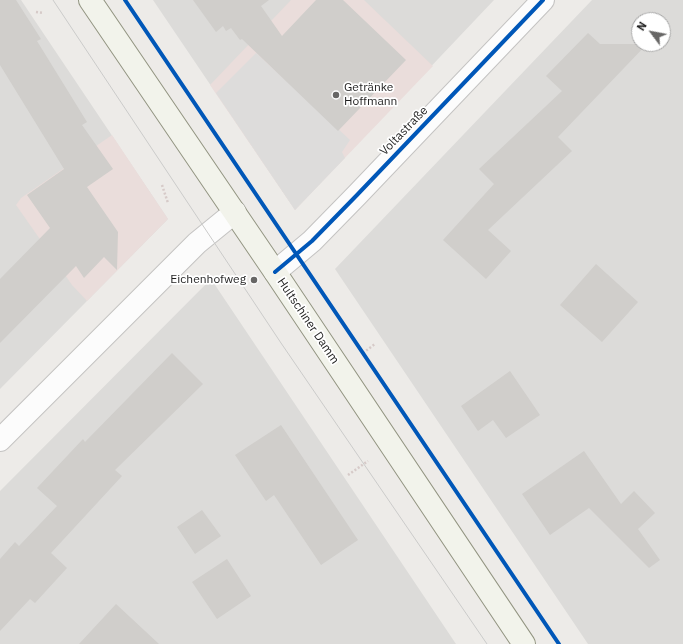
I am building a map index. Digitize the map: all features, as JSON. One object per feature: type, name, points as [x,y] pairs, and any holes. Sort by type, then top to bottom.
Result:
[{"type":"main road","name":"Hultschiner Damm","points":[[90,0],[276,272],[524,644]]},
{"type":"street","name":"Voltastraße","points":[[276,272],[312,241],[543,0]]},
{"type":"street","points":[[0,440],[197,243],[234,212]]},
{"type":"path","points":[[36,12],[43,13]]},
{"type":"path","points":[[162,185],[168,203]]},
{"type":"path","points":[[358,347],[367,360]]},
{"type":"path","points":[[348,475],[373,457]]},
{"type":"shaded area","points":[[0,0],[21,0],[168,219],[0,389]]},
{"type":"shaded area","points":[[153,0],[494,0],[295,210]]},
{"type":"shaded area","points":[[291,0],[364,0],[433,66],[295,210],[210,85]]},
{"type":"shaded area","points":[[592,0],[683,0],[683,644],[588,644],[335,269]]},
{"type":"shaded area","points":[[256,53],[350,140],[342,152],[345,158],[295,210],[216,93]]},
{"type":"shaded area","points":[[112,135],[168,219],[87,301],[72,285],[16,205],[21,198]]},
{"type":"shaded area","points":[[211,279],[456,644],[0,644],[0,491]]},
{"type":"building","points":[[0,0],[16,0],[41,39],[37,41],[87,122],[82,125],[113,169],[87,187],[118,232],[117,270],[104,257],[84,278],[76,266],[0,343],[0,279],[50,228],[27,195],[64,169],[0,65]]},
{"type":"building","name":"Getränke Hoffmann","points":[[193,0],[269,0],[261,6],[282,36],[316,0],[343,0],[406,60],[338,131],[242,39],[240,40],[231,28],[226,31],[223,26],[216,32]]},
{"type":"building","points":[[588,33],[600,44],[631,44],[631,52],[639,52],[558,137],[572,151],[488,230],[511,251],[486,279],[443,240],[494,184],[479,169],[562,91],[546,76]]},
{"type":"building","points":[[596,264],[638,302],[602,342],[560,305]]},
{"type":"building","points":[[172,353],[203,384],[115,470],[122,476],[51,553],[67,568],[35,603],[30,599],[0,631],[0,559],[15,542],[19,546],[57,506],[37,488],[83,439],[85,442]]},
{"type":"building","points":[[510,371],[540,415],[506,438],[493,420],[478,431],[461,406]]},
{"type":"building","points":[[281,425],[358,540],[321,565],[274,495],[266,501],[235,455]]},
{"type":"building","points":[[584,451],[621,504],[634,491],[655,513],[638,529],[660,560],[649,568],[589,508],[550,535],[522,494]]},
{"type":"building","points":[[202,510],[221,536],[195,554],[177,527]]},
{"type":"building","points":[[227,559],[251,596],[217,619],[192,582]]},
{"type":"building","points":[[116,604],[159,644],[79,644]]},
{"type":"tram line","points":[[53,0],[281,343],[487,644]]},
{"type":"cycle path","points":[[125,0],[559,644]]},
{"type":"cycle path","points":[[275,272],[312,241],[543,0]]},
{"type":"place","name":"Getränke Hoffmann","points":[[336,95]]},
{"type":"place","name":"Eichenhofweg","points":[[254,280]]}]
